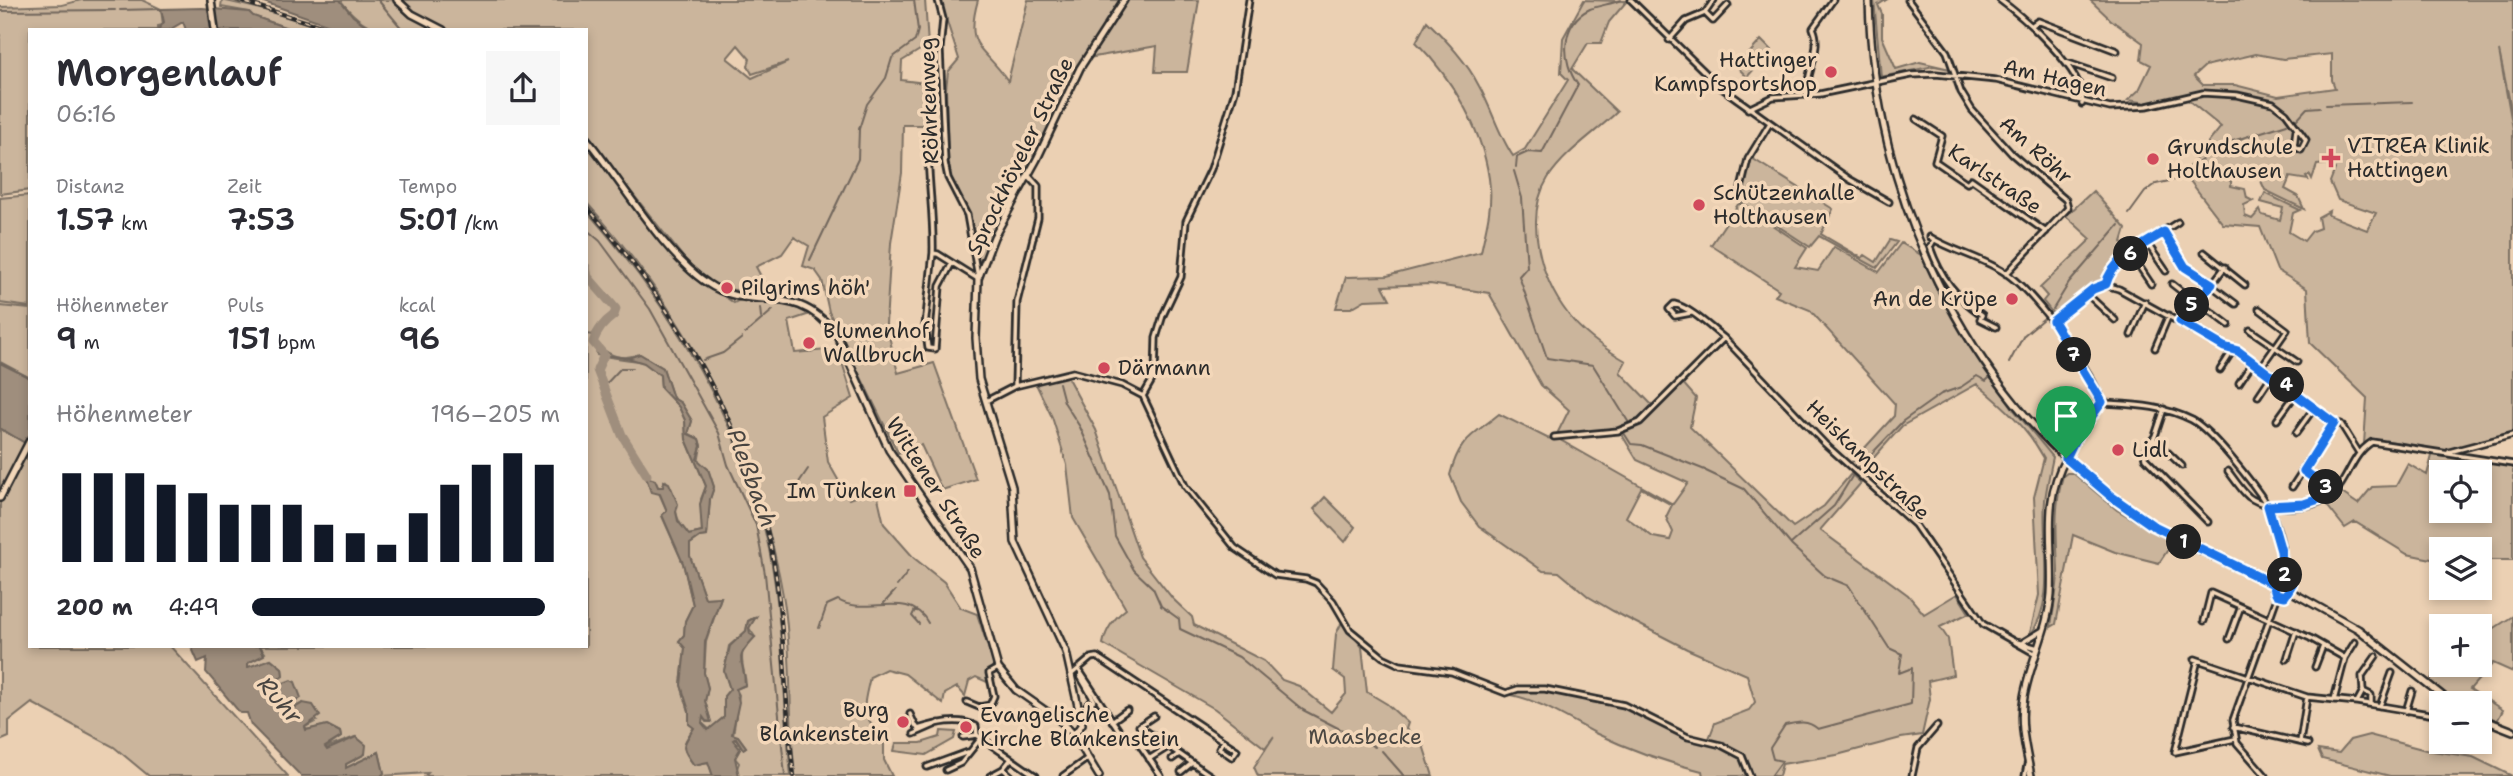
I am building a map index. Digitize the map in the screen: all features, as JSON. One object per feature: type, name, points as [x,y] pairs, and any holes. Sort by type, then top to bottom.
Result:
[{"type":"street","points":[[211,0],[215,28]]},
{"type":"street","points":[[397,0],[412,14],[439,28]]},
{"type":"street","name":"Röhrkenweg","points":[[939,0],[943,19],[940,49],[945,163],[948,178],[967,215],[978,279]]},
{"type":"street","name":"Sprockhöveler Straße","points":[[1074,735],[1082,724],[1063,644],[1016,546],[1012,487],[986,401],[976,354],[978,279],[994,237],[1028,175],[1080,68],[1124,0]]},
{"type":"street","points":[[1143,397],[1155,375],[1156,338],[1163,315],[1181,277],[1186,221],[1211,169],[1235,91],[1249,0]]},
{"type":"street","points":[[1631,0],[1669,40],[1748,108],[1849,179],[1889,202]]},
{"type":"street","points":[[1669,40],[1686,22],[1705,13],[1714,0]]},
{"type":"street","points":[[1807,95],[1810,64],[1816,43],[1814,28],[1832,0]]},
{"type":"street","points":[[1869,0],[1876,82],[1896,173],[1916,231],[1941,289],[1990,370],[2066,458],[2112,497],[2152,525],[2273,584],[2278,596],[2246,677],[2233,727],[2235,739],[2266,776]]},
{"type":"street","points":[[1908,0],[1940,40],[1956,76]]},
{"type":"street","points":[[2000,0],[2031,26],[2064,62],[2082,88],[2082,104]]},
{"type":"street","points":[[1705,13],[1713,20],[1728,5]]},
{"type":"street","points":[[2031,26],[2038,21],[2117,51]]},
{"type":"street","points":[[2064,62],[2112,78]]},
{"type":"street","name":"Am Hagen","points":[[1748,108],[1773,97],[1807,95],[1925,74],[2007,83],[2082,104],[2110,108],[2147,106],[2203,93],[2236,94],[2273,103],[2286,113],[2296,130],[2306,139],[2301,150],[2294,146],[2296,130]]},
{"type":"street","name":"Am Röhr","points":[[1956,76],[1972,110],[1992,134],[2066,200],[2068,208],[2006,274]]},
{"type":"street","name":"Karlstraße","points":[[1916,119],[1942,136],[1935,161],[1967,183],[1971,179],[2046,232]]},
{"type":"street","points":[[1739,197],[1748,159],[1770,123]]},
{"type":"street","name":"Wittener Straße","points":[[588,141],[671,248],[701,279],[734,295],[794,302],[827,322],[837,335],[889,450],[970,568],[998,668],[1016,690],[1063,723],[1074,735],[1099,776]]},
{"type":"street","points":[[928,145],[928,192],[934,216],[926,312],[928,348],[935,349],[940,286],[952,263]]},
{"type":"street","points":[[1015,386],[1017,302],[1038,218],[1038,186],[1028,175]]},
{"type":"street","points":[[2053,321],[2087,294],[2106,284],[2113,268],[2178,222]]},
{"type":"street","points":[[2164,232],[2185,267],[2236,304]]},
{"type":"street","points":[[1996,327],[1980,319],[1982,315],[1962,301],[1946,283],[1930,247],[1932,238],[2006,274],[2031,296],[2053,321],[2102,402]]},
{"type":"street","points":[[2147,243],[2166,271]]},
{"type":"street","points":[[2204,252],[2245,285]]},
{"type":"street","points":[[933,253],[978,279]]},
{"type":"street","points":[[2131,254],[2151,284]]},
{"type":"street","points":[[2180,321],[2225,267]]},
{"type":"street","points":[[2106,284],[2145,302],[2261,367],[2334,423],[2343,425],[2359,453]]},
{"type":"street","points":[[2172,285],[2229,325]]},
{"type":"street","points":[[2087,294],[2115,320]]},
{"type":"street","points":[[2131,335],[2145,302]]},
{"type":"street","name":"Heiskampstraße","points":[[1690,313],[1675,316],[1669,309],[1675,304],[1690,313],[1724,338],[1825,444],[1915,525],[1980,621],[2011,640],[2037,651]]},
{"type":"street","points":[[2259,309],[2287,330],[2261,367]]},
{"type":"street","points":[[2155,348],[2169,315]]},
{"type":"street","points":[[2250,330],[2297,362]]},
{"type":"street","points":[[1554,438],[1618,431],[1640,422],[1724,338]]},
{"type":"street","points":[[2220,370],[2233,350]]},
{"type":"street","points":[[2239,383],[2253,362]]},
{"type":"street","points":[[986,401],[1015,386],[1073,372],[1112,381],[1143,397],[1185,485],[1234,548],[1275,575],[1316,583],[1333,601],[1350,630],[1383,657],[1409,667],[1452,672],[1506,692],[1545,689],[1624,705],[1688,737],[1721,745],[1742,756],[1750,776]]},
{"type":"street","points":[[2258,396],[2272,375]]},
{"type":"street","points":[[2277,420],[2295,395]]},
{"type":"street","points":[[2031,776],[2022,708],[2051,595],[2050,504],[2059,471],[2075,439],[2102,402]]},
{"type":"street","points":[[2102,402],[2149,405],[2164,409],[2188,418],[2208,433],[2268,506],[2281,551],[2284,579]]},
{"type":"street","points":[[2296,433],[2314,408]]},
{"type":"street","points":[[2164,409],[2154,439],[2144,452],[2147,462],[2208,522]]},
{"type":"street","points":[[2292,487],[2334,423]]},
{"type":"street","points":[[2447,453],[2513,435]]},
{"type":"street","points":[[2154,439],[2182,466]]},
{"type":"street","points":[[2228,471],[2248,496],[2268,506],[2304,504],[2331,495],[2359,453],[2372,442],[2513,464]]},
{"type":"street","points":[[0,498],[28,444]]},
{"type":"street","points":[[2304,471],[2326,487],[2331,495]]},
{"type":"street","points":[[2273,584],[2284,579]]},
{"type":"street","points":[[2278,596],[2285,596],[2290,591],[2290,583],[2284,579]]},
{"type":"street","points":[[2290,591],[2358,629],[2437,691]]},
{"type":"street","points":[[2204,621],[2211,593],[2296,631],[2345,658]]},
{"type":"street","points":[[2229,639],[2240,608]]},
{"type":"street","points":[[2021,643],[2044,629]]},
{"type":"street","points":[[2287,659],[2296,631]]},
{"type":"street","name":"Heiskampstraße","points":[[2011,640],[2037,651]]},
{"type":"street","points":[[2334,701],[2345,658],[2355,642]]},
{"type":"street","points":[[2315,667],[2323,646]]},
{"type":"street","points":[[2357,702],[2363,691],[2362,676],[2376,656]]},
{"type":"street","points":[[1071,675],[1091,658],[1097,657],[1237,750],[1232,757],[1219,748],[1223,741]]},
{"type":"street","points":[[2235,739],[2178,752],[2174,747],[2196,660],[2307,697],[2429,714]]},
{"type":"street","points":[[967,702],[979,707],[990,705],[994,696],[989,673],[998,668]]},
{"type":"street","points":[[1079,670],[1094,700],[1087,705]]},
{"type":"street","points":[[1079,670],[1120,732]]},
{"type":"street","points":[[2380,706],[2392,673]]},
{"type":"street","points":[[2363,691],[2371,695],[2371,704]]},
{"type":"street","points":[[2406,711],[2412,691]]},
{"type":"street","points":[[2300,743],[2307,697]]},
{"type":"street","points":[[1112,721],[1127,710]]},
{"type":"street","points":[[910,714],[918,729],[940,722],[956,723],[965,720],[976,726],[979,736],[1036,776]]},
{"type":"street","points":[[1154,716],[1139,726],[1211,776]]},
{"type":"street","points":[[914,734],[940,722]]},
{"type":"street","points":[[2492,723],[2513,731]]},
{"type":"street","points":[[1912,776],[1918,748],[1937,726]]},
{"type":"street","points":[[2233,727],[2308,744]]},
{"type":"street","points":[[963,737],[979,736]]},
{"type":"street","points":[[946,770],[961,763],[979,736]]},
{"type":"street","points":[[1136,739],[1161,776]]},
{"type":"street","points":[[1149,759],[1168,747]]},
{"type":"street","points":[[927,767],[969,752]]},
{"type":"street","points":[[1172,759],[1179,754]]},
{"type":"street","points":[[1063,776],[1088,758]]},
{"type":"street","points":[[990,776],[1003,769],[1010,760]]},
{"type":"street","points":[[2025,776],[2028,760]]},
{"type":"street","points":[[1181,772],[1192,763]]},
{"type":"street","points":[[1003,769],[1011,776]]},
{"type":"green space","points":[[81,0],[142,0],[161,9],[163,25],[158,28],[28,28],[28,190],[0,194],[0,7],[62,5]]},
{"type":"green space","points":[[222,0],[282,14],[320,28],[287,28],[253,16],[249,12],[221,7]]},
{"type":"green space","points":[[340,0],[394,0],[411,17],[432,28],[375,28],[351,13]]},
{"type":"green space","points":[[400,0],[925,0],[928,45],[902,61],[901,80],[925,83],[926,125],[903,125],[902,173],[891,243],[886,324],[898,373],[934,363],[976,479],[942,490],[921,445],[898,453],[829,312],[822,280],[815,270],[803,266],[809,246],[794,237],[782,254],[756,267],[765,284],[757,295],[716,286],[691,267],[588,138],[588,28],[445,28],[423,18]],"holes":[[[738,45],[750,59],[748,66],[752,74],[788,62],[752,78],[727,58]]]},
{"type":"green space","points":[[940,0],[978,0],[973,28],[975,38],[1008,81],[1028,0],[1120,0],[1077,68],[1040,148],[980,262],[976,260],[969,214],[950,177],[946,89],[948,72],[959,59]]},
{"type":"green space","points":[[1127,0],[1199,0],[1187,72],[1155,72],[1157,46],[1088,58]]},
{"type":"green space","points":[[1584,0],[1627,1],[1609,22],[1601,43],[1588,43],[1572,69],[1617,112],[1555,168],[1541,194],[1537,211],[1538,248],[1558,300],[1580,328],[1626,361],[1620,372],[1655,408],[1682,382],[1696,398],[1690,427],[1793,527],[1824,506],[1851,474],[1861,483],[1820,530],[1908,595],[1924,614],[1957,594],[1969,613],[1940,627],[1948,639],[1953,675],[1928,681],[1930,699],[1922,735],[1837,755],[1782,764],[1779,776],[1703,776],[1702,771],[1634,750],[1541,705],[1506,694],[1534,690],[1609,703],[1637,712],[1688,739],[1722,746],[1724,742],[1708,741],[1715,723],[1749,710],[1755,702],[1747,675],[1687,649],[1613,611],[1589,597],[1559,572],[1543,571],[1479,526],[1461,502],[1450,475],[1458,453],[1474,433],[1499,414],[1547,438],[1560,440],[1673,504],[1688,483],[1637,460],[1619,430],[1557,434],[1569,410],[1541,385],[1489,293],[1430,284],[1383,286],[1390,299],[1365,300],[1351,308],[1336,308],[1346,277],[1387,276],[1481,252],[1490,204],[1487,168],[1475,128],[1455,90],[1416,42],[1427,21],[1456,52],[1474,77],[1513,156],[1525,149],[1568,80],[1561,73],[1563,38]],"holes":[[[1641,488],[1672,505],[1666,517],[1673,532],[1670,540],[1653,537],[1626,517]]]},
{"type":"green space","points":[[1874,0],[1886,0],[1878,5],[1882,14],[1882,37],[1896,69],[1920,62],[1950,69],[1934,66],[1881,77]]},
{"type":"green space","points":[[2090,0],[2513,0],[2513,117],[2499,51],[2513,129],[2513,435],[2496,437],[2453,450],[2381,441],[2364,444],[2367,398],[2310,343],[2307,289],[2277,270],[2260,227],[2223,224],[2184,173],[2221,127],[2183,96],[2154,105],[2141,105],[2142,102],[2128,100],[2139,90],[2151,65],[2141,60],[2143,43],[2111,20]],"holes":[[[2256,54],[2283,59],[2332,54],[2332,80],[2335,88],[2278,96],[2235,85],[2203,85],[2194,76],[2205,66]],[[2328,164],[2335,169],[2330,182],[2338,200],[2376,213],[2367,230],[2328,215],[2329,211],[2318,217],[2320,228],[2312,231],[2304,241],[2289,232],[2293,213],[2300,210],[2265,193],[2261,202],[2283,208],[2280,220],[2262,215],[2260,210],[2252,219],[2245,216],[2244,205],[2253,201],[2247,198],[2245,189],[2231,186],[2231,181],[2227,179],[2236,174],[2249,176],[2245,173],[2249,168],[2252,175],[2263,178],[2261,181],[2265,190],[2304,209],[2298,196],[2285,189],[2290,177],[2308,180],[2306,177],[2310,175],[2312,179],[2317,165]]]},
{"type":"green space","points":[[1761,40],[1771,50],[1747,77],[1737,67]]},
{"type":"green space","points":[[588,146],[686,269],[734,303],[761,299],[810,314],[789,321],[795,353],[838,349],[853,398],[822,417],[828,462],[849,499],[876,489],[884,524],[914,558],[944,582],[961,608],[977,614],[994,665],[987,673],[987,682],[976,677],[969,681],[965,696],[957,687],[945,694],[943,704],[905,674],[886,669],[870,677],[865,710],[870,722],[884,738],[884,760],[892,776],[795,776],[789,645],[784,601],[757,491],[714,387],[687,338],[623,245],[588,204]]},
{"type":"green space","points":[[1750,157],[1833,209],[1821,234],[1862,258],[1865,255],[1876,262],[1890,240],[1897,242],[1877,268],[1819,236],[1810,247],[1740,201]]},
{"type":"green space","points":[[2093,191],[2126,229],[2122,242],[2129,253],[2112,267],[2103,281],[2055,316],[2043,301],[2047,296],[2040,288],[2091,239],[2066,216]]},
{"type":"green space","points":[[28,195],[28,307],[0,303],[0,198]]},
{"type":"green space","points":[[1739,203],[1807,248],[1795,267],[1818,271],[1834,247],[1879,272],[1901,243],[1921,255],[1967,342],[2014,410],[2053,457],[2044,517],[2046,589],[2038,622],[2029,637],[2039,595],[2034,497],[2044,458],[2030,436],[1977,384],[1902,426],[1861,472],[1851,463],[1894,416],[1895,404],[1810,310],[1775,296],[1779,290],[1711,245]]},
{"type":"green space","points":[[588,212],[617,246],[674,326],[722,412],[741,457],[757,502],[774,577],[791,776],[740,776],[736,771],[739,763],[735,758],[740,749],[733,740],[735,738],[743,749],[746,747],[738,736],[733,735],[739,695],[736,689],[746,685],[742,663],[743,646],[755,637],[749,628],[756,616],[748,621],[746,631],[729,646],[724,671],[730,689],[724,696],[724,717],[710,730],[702,723],[702,716],[706,722],[711,722],[705,701],[708,688],[704,673],[706,642],[721,597],[705,598],[690,556],[690,544],[707,536],[710,499],[714,487],[708,469],[698,463],[701,446],[699,439],[688,433],[692,421],[681,403],[673,398],[663,368],[640,354],[615,356],[595,341],[606,321],[617,312],[615,303],[605,297],[589,276]]},
{"type":"green space","points":[[588,281],[614,310],[593,334],[597,355],[644,362],[660,375],[661,388],[679,407],[685,420],[686,439],[706,486],[701,499],[702,532],[688,535],[677,516],[670,486],[666,481],[663,487],[658,487],[655,480],[646,477],[651,492],[659,493],[667,511],[662,516],[683,563],[693,605],[685,621],[684,635],[679,641],[685,648],[681,685],[689,711],[689,724],[694,727],[684,746],[694,765],[708,762],[713,776],[425,776],[428,773],[381,776],[384,773],[379,752],[346,768],[346,764],[365,754],[364,747],[355,737],[324,749],[341,737],[340,732],[327,725],[306,730],[305,727],[317,721],[303,703],[288,710],[266,688],[283,676],[282,668],[271,659],[248,668],[248,663],[265,653],[261,648],[588,648]]},
{"type":"green space","points":[[0,306],[28,309],[28,377],[0,362]]},
{"type":"green space","name":"Maasbecke","points":[[1064,371],[1096,430],[1140,557],[1173,599],[1192,617],[1194,625],[1264,661],[1282,680],[1299,686],[1331,712],[1346,694],[1345,679],[1333,670],[1336,634],[1342,622],[1362,647],[1367,692],[1387,704],[1408,723],[1406,729],[1423,745],[1433,776],[1258,776],[1254,767],[1274,736],[1265,748],[1215,709],[1103,644],[1111,624],[1126,609],[1073,518],[1067,465],[1052,417],[1037,386],[1037,382]]},
{"type":"green space","points":[[0,429],[24,442],[26,456],[28,453],[28,648],[172,648],[288,776],[149,776],[114,747],[32,703],[9,721],[9,737],[0,741]]},
{"type":"green space","points":[[2433,452],[2482,460],[2431,460]]},
{"type":"green space","points":[[2492,462],[2513,465],[2513,560],[2492,560],[2492,537],[2429,537],[2429,559],[2407,554],[2355,522],[2345,528],[2325,503],[2339,491],[2358,504],[2372,487],[2396,486],[2408,464],[2427,475],[2429,467],[2429,523],[2492,523]]},
{"type":"green space","points":[[2073,473],[2117,510],[2173,542],[2159,563],[2115,552],[2073,535],[2056,624],[2051,627],[2058,578],[2058,500],[2063,476]]},
{"type":"green space","points":[[1325,497],[1355,527],[1345,542],[1314,509]]},
{"type":"green space","points":[[2513,616],[2513,672],[2492,664],[2493,629]]},
{"type":"green space","points":[[2432,677],[2481,677],[2470,689],[2473,691],[2439,691],[2429,684]]},
{"type":"green space","points":[[2492,703],[2503,710],[2496,723],[2492,721]]},
{"type":"green space","points":[[941,731],[956,732],[954,739],[926,755],[894,751],[896,743],[921,743],[940,737]]},
{"type":"green space","points":[[2369,735],[2429,750],[2429,754],[2473,757],[2512,776],[2390,776],[2322,759],[2318,750],[2339,753],[2350,740]]},
{"type":"water","points":[[258,0],[340,0],[353,16],[369,28],[338,28]]},
{"type":"water","points":[[202,8],[249,12],[253,16],[287,28],[185,28],[183,22],[172,28],[160,28],[164,22],[161,9]]},
{"type":"water","points":[[640,354],[663,368],[673,398],[681,403],[692,421],[688,434],[699,439],[701,446],[697,459],[708,469],[714,487],[710,499],[707,536],[690,544],[690,556],[705,598],[721,597],[705,642],[704,673],[708,688],[705,701],[711,722],[703,717],[702,723],[708,730],[724,717],[724,696],[730,689],[724,671],[730,646],[746,631],[748,621],[756,617],[749,628],[750,634],[755,637],[741,656],[745,685],[736,689],[739,702],[732,734],[738,736],[746,747],[743,749],[736,738],[733,740],[740,749],[735,758],[739,776],[713,776],[708,762],[694,765],[684,746],[694,728],[689,724],[689,711],[681,685],[685,648],[679,641],[684,635],[685,621],[693,605],[683,563],[662,515],[667,511],[660,494],[651,492],[646,477],[655,480],[658,487],[663,487],[664,481],[669,483],[678,504],[678,521],[689,535],[702,532],[700,504],[706,486],[686,439],[685,420],[679,407],[661,388],[660,375],[644,363],[628,358]]},
{"type":"water","points":[[0,363],[28,377],[28,445],[0,428]]},
{"type":"water","name":"Ruhr","points":[[192,648],[261,648],[264,655],[248,663],[248,667],[271,659],[282,668],[283,676],[268,685],[268,689],[291,680],[295,682],[301,698],[287,708],[291,710],[303,703],[313,705],[320,716],[305,727],[306,730],[327,725],[340,732],[341,737],[325,747],[327,750],[356,737],[366,745],[365,754],[346,764],[346,768],[379,752],[384,773],[381,776],[301,776],[251,725],[247,713],[240,713],[206,672],[207,658],[198,662]]},
{"type":"waterway","name":"Pleßbach","points":[[378,0],[401,28]]},
{"type":"waterway","points":[[810,260],[858,159],[859,129],[867,104],[886,78],[892,58],[915,41],[918,30],[914,0]]},
{"type":"waterway","points":[[1516,167],[1517,157],[1528,152],[1542,153],[1578,85],[1572,76],[1566,55],[1566,44],[1573,24],[1580,15],[1590,9],[1621,0]]},
{"type":"waterway","points":[[120,10],[161,9]]},
{"type":"waterway","points":[[0,11],[115,10]]},
{"type":"waterway","name":"Maasbecke","points":[[2326,105],[2412,102]]},
{"type":"waterway","name":"Maasbecke","points":[[2297,119],[2307,108],[2320,107]]},
{"type":"waterway","name":"Maasbecke","points":[[2129,214],[2145,192],[2156,184],[2178,179],[2220,145],[2287,124]]},
{"type":"waterway","points":[[1514,171],[1522,198],[1527,267],[1519,276],[1547,358],[1593,365],[1629,423],[1626,426]]},
{"type":"waterway","name":"Maasbecke","points":[[2053,309],[2069,283],[2119,225]]},
{"type":"waterway","name":"Pleßbach","points":[[588,231],[600,241],[650,309],[719,433],[728,465],[756,525],[765,574],[785,776]]},
{"type":"waterway","points":[[588,277],[616,309],[593,342],[604,355],[597,370],[622,435],[647,475]]},
{"type":"waterway","points":[[760,308],[761,317]]},
{"type":"waterway","points":[[745,334],[773,310]]},
{"type":"waterway","name":"Maasbecke","points":[[2009,363],[2024,335],[2043,319]]},
{"type":"waterway","points":[[588,334],[594,335],[595,338]]},
{"type":"waterway","points":[[703,360],[723,353],[742,338]]},
{"type":"waterway","points":[[604,355],[628,358]]},
{"type":"waterway","points":[[605,385],[621,368],[633,368]]},
{"type":"waterway","name":"Maasbecke","points":[[1858,468],[1903,421],[1941,394],[1961,387],[1977,376],[1986,381],[1989,378]]},
{"type":"waterway","points":[[1059,383],[1064,402],[1080,427],[1110,495],[1115,536],[1134,570],[1153,588],[1161,606],[1179,619],[1180,629],[1239,657],[1303,710],[1375,747]]},
{"type":"waterway","points":[[1624,433],[1631,444],[1642,445],[1705,470]]},
{"type":"waterway","points":[[787,500],[808,469]]},
{"type":"waterway","name":"Maasbecke","points":[[1706,471],[1744,489],[1792,546],[1825,576],[1849,586],[1889,648],[1902,654],[1899,673],[1912,668],[1911,704],[1818,729],[1803,722],[1785,725],[1770,748],[1773,759],[1782,761],[1771,776]]},
{"type":"waterway","name":"Maasbecke","points":[[1791,544],[1834,506],[1853,475]]},
{"type":"waterway","points":[[897,586],[908,572]]},
{"type":"waterway","points":[[884,603],[895,591]]},
{"type":"waterway","points":[[819,628],[827,605],[838,600],[861,606],[910,607],[920,613],[928,623]]},
{"type":"waterway","points":[[915,610],[912,616],[919,624]]},
{"type":"waterway","points":[[1382,751],[1404,776]]},
{"type":"railway","points":[[237,0],[327,28]]},
{"type":"railway","points":[[588,208],[650,286],[679,329],[728,419],[747,466],[763,514],[774,564],[794,776]]},
{"type":"place","name":"Hattinger Kampfsportshop","points":[[1831,72]]},
{"type":"place","name":"VITREA Klinik Hattingen","points":[[2331,158]]},
{"type":"place","name":"Grundschule Holthausen","points":[[2153,159]]},
{"type":"place","name":"Schützenhalle Holthausen","points":[[1699,205]]},
{"type":"place","name":"Pilgrims höh'","points":[[727,288]]},
{"type":"place","name":"An de Krüpe","points":[[2012,299]]},
{"type":"place","name":"Blumenhof Wallbruch","points":[[809,343]]},
{"type":"place","name":"Därmann","points":[[1104,368]]},
{"type":"place","name":"Lidl","points":[[2118,450]]},
{"type":"place","name":"Im Tünken","points":[[910,491]]},
{"type":"place","name":"Burg Blankenstein","points":[[903,722]]},
{"type":"place","name":"Evangelische Kirche Blankenstein","points":[[966,727]]},
{"type":"route","points":[[2164,232],[2185,267],[2212,284],[2209,288],[2206,287],[2180,321],[2224,347],[2238,351],[2334,423],[2304,471],[2326,487],[2331,495],[2321,501],[2304,504],[2268,506],[2285,567],[2284,579],[2289,581],[2291,586],[2285,596],[2278,596],[2274,592],[2273,584],[2152,525],[2122,505],[2066,458],[2075,439],[2102,402],[2053,321],[2093,289],[2106,284],[2113,268],[2164,232]]}]
